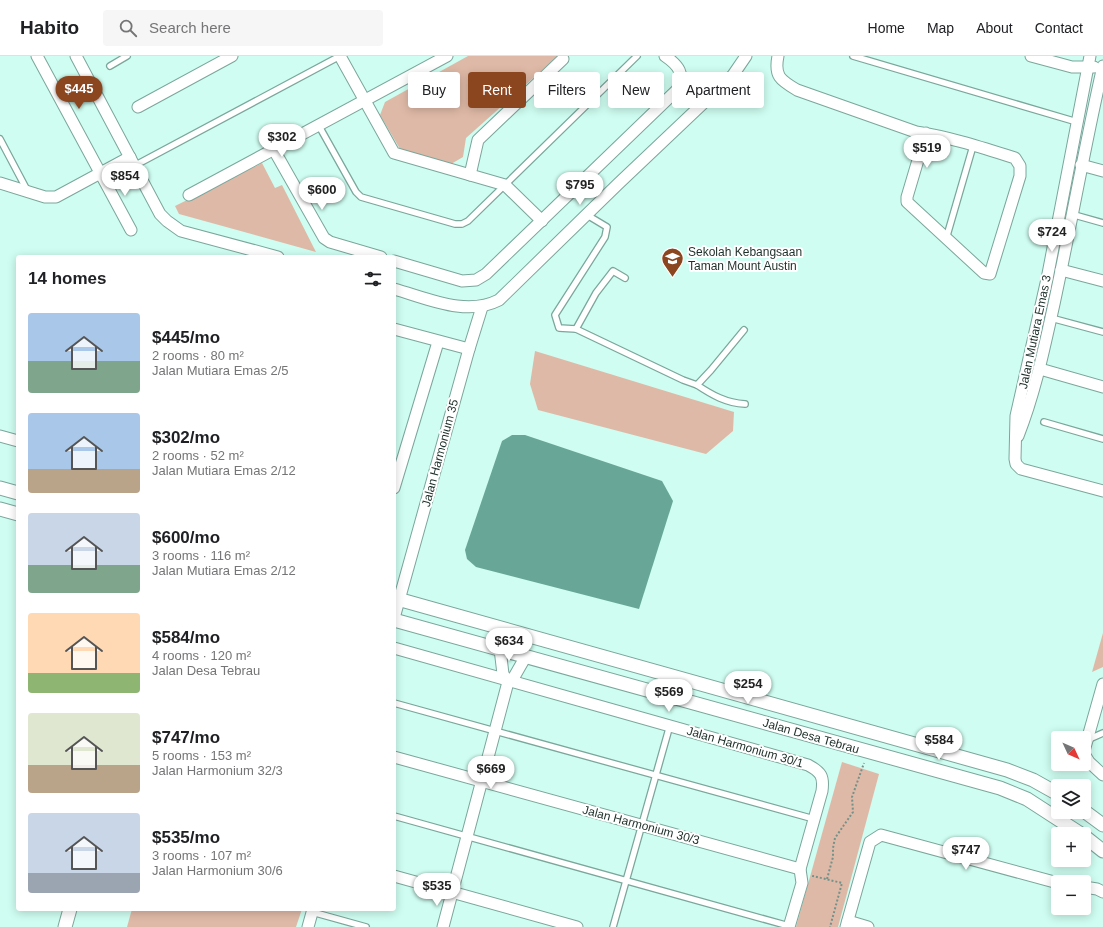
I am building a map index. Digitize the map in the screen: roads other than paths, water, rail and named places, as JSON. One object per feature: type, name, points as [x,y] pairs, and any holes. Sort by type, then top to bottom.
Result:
[{"type":"street","points":[[37,56],[131,230]]},
{"type":"street","points":[[76,56],[160,214],[181,231],[271,255]]},
{"type":"street","points":[[138,106],[232,56]]},
{"type":"street","points":[[340,56],[394,153],[505,185],[542,221]]},
{"type":"street","points":[[189,195],[447,56]]},
{"type":"street","points":[[396,262],[462,281],[476,280],[486,274],[677,90],[682,78],[681,71],[665,56]]},
{"type":"street","points":[[396,290],[458,307],[482,307],[499,300],[506,295],[618,184],[733,75],[746,56]]},
{"type":"street","points":[[778,56],[775,69],[782,82],[797,90],[916,132],[926,133],[1015,158],[1020,166],[1020,176],[990,274],[984,273],[907,202],[907,197],[926,133]]},
{"type":"street","points":[[1031,56],[1072,67],[1087,68],[1103,66]]},
{"type":"street","name":"Jalan Mutiara Emas 3","points":[[1090,56],[1047,279],[1016,416],[1014,459],[1021,469],[1103,491]]},
{"type":"street","points":[[470,175],[478,140],[563,59]]},
{"type":"street","name":"Jalan Mutiara Emas 3","points":[[1015,444],[1031,404],[1040,369],[1081,165],[1103,66]]},
{"type":"street","points":[[274,150],[324,238],[330,242],[374,255]]},
{"type":"street","points":[[0,183],[49,198],[56,197],[100,174],[132,162]]},
{"type":"street","points":[[1081,165],[1103,171]]},
{"type":"street","points":[[1061,270],[1103,282]]},
{"type":"street","name":"Jalan Harmonium 35","points":[[396,599],[482,307]]},
{"type":"street","points":[[396,330],[438,342],[469,349]]},
{"type":"street","points":[[396,481],[438,342]]},
{"type":"street","points":[[1040,369],[1103,387]]},
{"type":"street","points":[[0,436],[16,440]]},
{"type":"street","points":[[0,488],[16,492]]},
{"type":"street","points":[[0,509],[16,513]]},
{"type":"street","name":"Jalan Desa Tebrau","points":[[396,599],[1007,770],[1034,780],[1051,790]]},
{"type":"street","name":"Jalan Desa Tebrau","points":[[396,620],[1000,788],[1027,799],[1070,827]]},
{"type":"street","name":"Jalan Harmonium 30/1","points":[[396,649],[508,682],[670,725],[808,765],[819,770],[824,778],[814,819]]},
{"type":"street","points":[[500,649],[503,674],[508,682]]},
{"type":"street","points":[[443,927],[508,682],[514,677],[526,656]]},
{"type":"street","points":[[1090,731],[1102,686]]},
{"type":"street","points":[[925,768],[930,748]]},
{"type":"street","name":"Jalan Harmonium 30/3","points":[[396,758],[800,870]]},
{"type":"street","points":[[1091,765],[1103,775]]},
{"type":"street","points":[[1091,816],[1103,825]]},
{"type":"street","points":[[789,926],[802,883],[800,870],[814,819]]},
{"type":"street","points":[[868,927],[847,924],[870,842],[881,836],[1051,882]]},
{"type":"street","points":[[1091,842],[1103,851]]},
{"type":"street","points":[[396,877],[577,927]]},
{"type":"street","points":[[1091,888],[1103,892]]},
{"type":"street","points":[[64,927],[69,911]]},
{"type":"street","points":[[308,927],[313,911]]},
{"type":"lane","points":[[110,66],[127,56]]},
{"type":"lane","points":[[132,162],[340,56]]},
{"type":"lane","points":[[319,126],[356,192],[363,198],[455,224],[462,224],[468,221],[637,56]]},
{"type":"lane","points":[[853,56],[1077,122]]},
{"type":"lane","points":[[0,139],[28,192]]},
{"type":"lane","points":[[946,239],[973,146]]},
{"type":"lane","points":[[1071,214],[1103,223]]},
{"type":"lane","points":[[587,215],[607,227],[605,237],[555,315],[559,328],[576,329],[683,380],[697,384],[706,392],[721,399],[745,404]]},
{"type":"lane","points":[[576,329],[596,293],[613,271],[625,278]]},
{"type":"lane","points":[[1051,318],[1103,332]]},
{"type":"lane","points":[[697,384],[711,370],[744,330]]},
{"type":"lane","points":[[1044,422],[1103,439]]},
{"type":"lane","points":[[396,704],[814,819]]},
{"type":"lane","points":[[613,927],[670,725]]},
{"type":"lane","points":[[1091,738],[1103,733]]},
{"type":"lane","points":[[396,817],[789,926]]},
{"type":"lane","points":[[316,911],[366,927]]},
{"type":"place","name":"Sekolah Kebangsaan Taman Mount Austin","points":[[672,278]]}]
